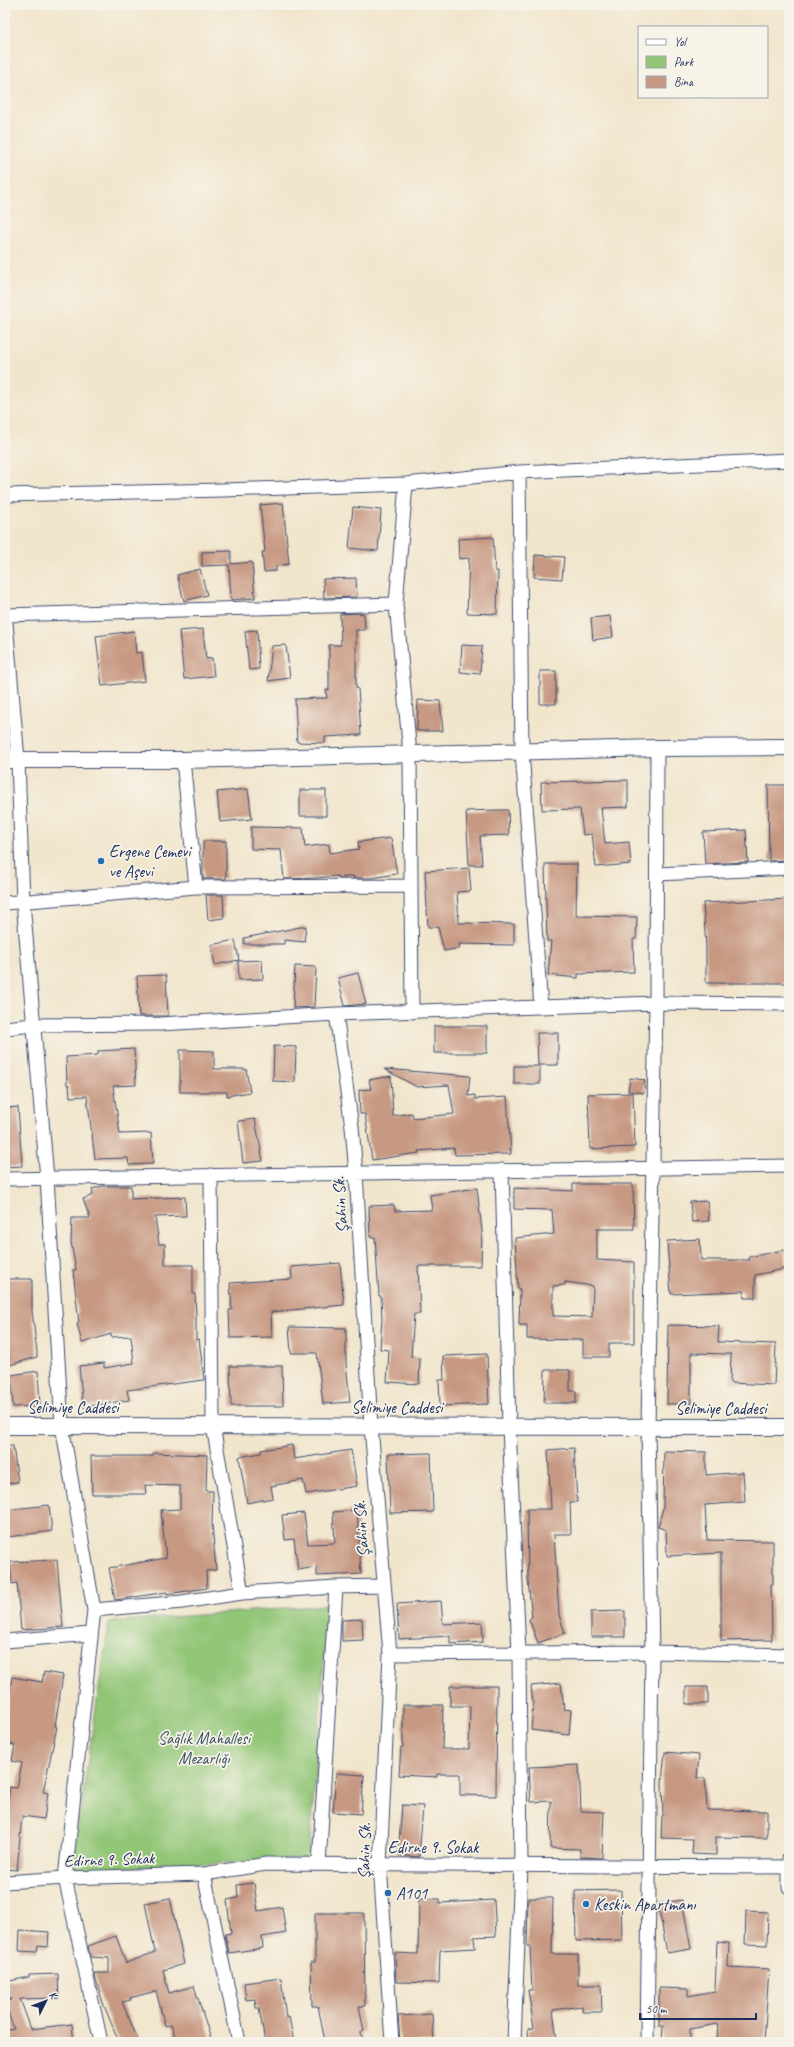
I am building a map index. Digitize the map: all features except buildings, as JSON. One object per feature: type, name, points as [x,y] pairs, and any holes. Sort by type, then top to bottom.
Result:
[{"type":"street","points":[[5,494],[223,490],[406,484],[519,472],[789,460]]},
{"type":"street","points":[[519,472],[522,752],[541,1007]]},
{"type":"street","points":[[406,484],[396,604],[410,754],[412,1012]]},
{"type":"street","points":[[101,2042],[65,1878],[94,1610],[62,1426],[46,1178],[12,760],[5,614],[396,604]]},
{"type":"street","points":[[12,760],[183,760],[657,748],[789,747]]},
{"type":"street","points":[[647,2042],[652,1652],[648,1427],[654,1168],[657,748]]},
{"type":"street","points":[[183,760],[196,887]]},
{"type":"street","points":[[657,874],[789,868]]},
{"type":"street","points":[[5,903],[196,887],[411,886]]},
{"type":"street","points":[[5,1028],[33,1025],[160,1024],[336,1014],[656,1003],[789,1004]]},
{"type":"street","name":"Şahin Sk.","points":[[336,1014],[352,1127],[356,1173],[372,1426],[390,1654],[380,1865],[392,2042]]},
{"type":"street","points":[[5,1179],[789,1166]]},
{"type":"street","points":[[502,1170],[509,1426],[519,1653],[521,1866],[514,2042]]},
{"type":"street","points":[[211,1175],[213,1426],[242,1593]]},
{"type":"street","points":[[789,1423],[789,1435]]},
{"type":"street","name":"Selimiye Caddesi","points":[[5,1426],[789,1427]]},
{"type":"street","points":[[94,1610],[182,1602],[242,1593],[336,1587],[384,1586]]},
{"type":"street","points":[[319,1864],[336,1587]]},
{"type":"street","points":[[5,1640],[92,1634]]},
{"type":"street","points":[[390,1654],[652,1652],[789,1655]]},
{"type":"street","points":[[789,1858],[789,1887]]},
{"type":"street","name":"Edirne 9. Sokak","points":[[5,1882],[65,1878],[204,1874],[266,1864],[789,1867]]},
{"type":"street","points":[[204,1874],[239,2042]]},
{"type":"green space","name":"Sağlık Mahallesi Mezarlığı","points":[[328,1605],[309,1858],[71,1871],[109,1622]]},
{"type":"place","name":"Ergene Cemevi ve Aşevi","points":[[101,861]]},
{"type":"place","name":"A101","points":[[388,1893]]},
{"type":"place","name":"Keskin Apartmanı","points":[[586,1904]]}]
